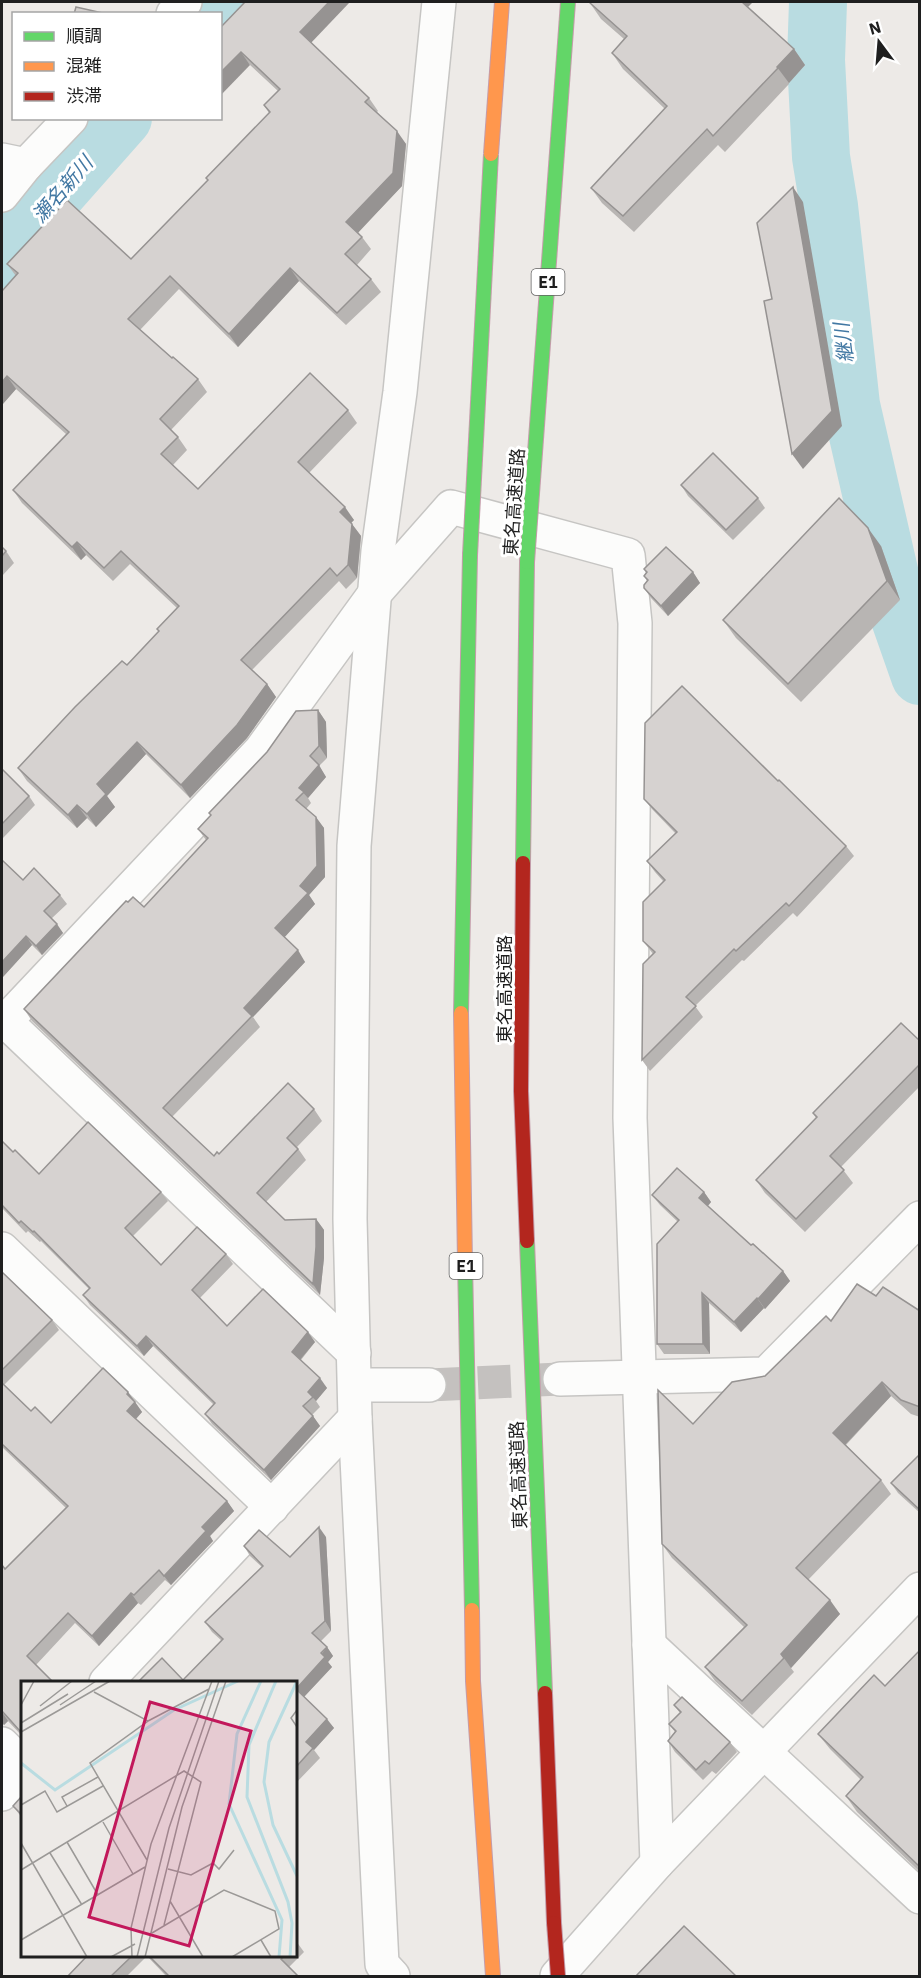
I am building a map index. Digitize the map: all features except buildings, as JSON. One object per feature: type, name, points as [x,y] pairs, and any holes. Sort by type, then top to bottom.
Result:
[{"type":"highway","name":"E1","points":[[493,1977],[473,1681],[462,1036],[470,555],[491,148],[502,2]]},
{"type":"highway","name":"東名高速道路","points":[[558,1977],[521,1091],[527,562],[568,2]]},
{"type":"street","points":[[393,1977],[382,1964],[355,1418],[350,1204],[354,846],[378,551],[400,392],[439,2]]},
{"type":"street","points":[[2,195],[14,162],[68,120]]},
{"type":"street","points":[[354,1353],[3,1021],[261,750],[375,593],[451,507],[628,555],[635,623],[630,1118],[657,1863]]},
{"type":"street","points":[[560,1380],[766,1374],[920,1218]]},
{"type":"street","points":[[2,1249],[272,1507]]},
{"type":"street","points":[[355,1385],[429,1385]]},
{"type":"street","points":[[108,1681],[355,1418]]},
{"type":"street","points":[[558,1977],[657,1863],[920,1589]]},
{"type":"street","points":[[650,1645],[920,1897]]},
{"type":"street","points":[[2,1744],[21,1763]]},
{"type":"street","points":[[2,1794],[21,1773]]},
{"type":"waterway","name":"瀬名新川","points":[[219,12],[229,2]]},
{"type":"waterway","name":"継川","points":[[818,2],[816,60],[821,157],[829,206],[851,405],[900,619],[920,676]]},
{"type":"waterway","name":"瀬名新川","points":[[2,259],[121,120]]},
{"type":"tunnel","points":[[429,1385],[560,1379]]},
{"type":"traffic: fast","points":[[527,562],[568,2]]},
{"type":"traffic: fast","points":[[470,555],[491,154]]},
{"type":"traffic: fast","points":[[461,1013],[470,555]]},
{"type":"traffic: fast","points":[[523,863],[527,562]]},
{"type":"traffic: fast","points":[[527,1241],[545,1693]]},
{"type":"traffic: fast","points":[[465,1262],[472,1610]]},
{"type":"traffic: slow","points":[[491,154],[502,2]]},
{"type":"traffic: slow","points":[[461,1013],[465,1262]]},
{"type":"traffic: slow","points":[[472,1610],[473,1681],[493,1976]]},
{"type":"traffic: jam","points":[[523,863],[521,1091],[527,1241]]},
{"type":"traffic: jam","points":[[545,1693],[554,1923]]},
{"type":"traffic: jam","points":[[554,1923],[558,1976]]}]
